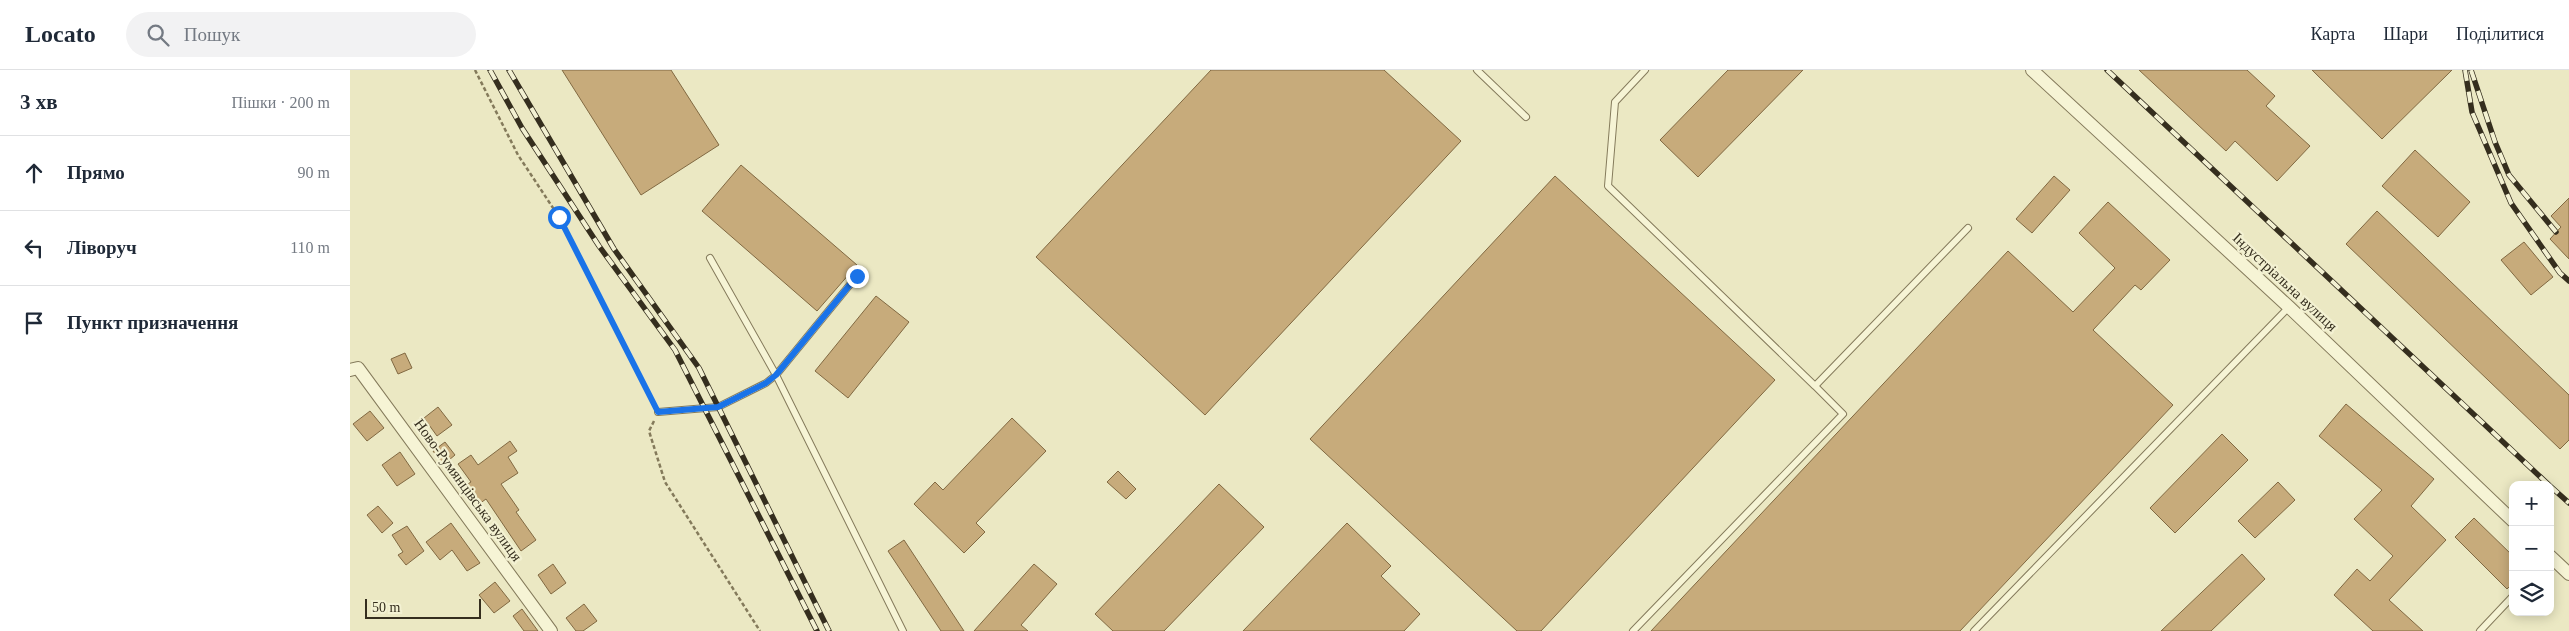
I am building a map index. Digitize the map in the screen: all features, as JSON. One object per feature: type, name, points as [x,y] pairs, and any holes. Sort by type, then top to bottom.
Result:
[{"type":"street","name":"Індустріальна вулиця","points":[[2032,70],[2289,307],[2509,517]]},
{"type":"street","name":"Ново-Румянцівська вулиця","points":[[354,369],[551,631]]},
{"type":"street","points":[[2554,561],[2569,574]]},
{"type":"lane","points":[[1477,70],[1526,117]]},
{"type":"lane","points":[[1633,631],[1843,414],[1608,186],[1615,102],[1645,70]]},
{"type":"lane","points":[[1815,386],[1968,228]]},
{"type":"lane","points":[[710,258],[776,375],[903,631]]},
{"type":"lane","points":[[658,412],[718,407],[766,383],[776,375],[857,276]]},
{"type":"lane","points":[[1974,631],[2289,307]]},
{"type":"lane","points":[[2480,631],[2509,600]]},
{"type":"path","points":[[475,70],[518,155],[559,217],[658,412],[649,431],[666,482],[760,631]]},
{"type":"building","points":[[562,70],[671,70],[719,145],[641,195]]},
{"type":"building","points":[[1211,70],[1384,70],[1461,141],[1205,415],[1036,257]]},
{"type":"building","points":[[1728,70],[1803,70],[1698,177],[1660,140]]},
{"type":"building","points":[[2139,70],[2247,70],[2275,96],[2266,106],[2310,146],[2277,181],[2235,141],[2226,151]]},
{"type":"building","points":[[2312,70],[2452,70],[2382,139]]},
{"type":"building","points":[[2415,150],[2470,202],[2438,237],[2382,186]]},
{"type":"building","points":[[741,165],[857,265],[817,311],[702,211]]},
{"type":"building","points":[[1555,176],[1775,380],[1541,631],[1517,631],[1310,439]]},
{"type":"building","points":[[2054,176],[2070,190],[2032,233],[2016,219]]},
{"type":"building","points":[[2569,198],[2569,259],[2550,239],[2561,227],[2551,216]]},
{"type":"building","points":[[2108,202],[2170,260],[2141,290],[2135,285],[2093,330],[2173,405],[1960,631],[1651,631],[2008,251],[2073,312],[2115,268],[2079,233]]},
{"type":"building","points":[[2377,211],[2569,395],[2569,440],[2560,449],[2346,244]]},
{"type":"building","points":[[2524,242],[2553,277],[2531,295],[2501,260]]},
{"type":"building","points":[[876,296],[909,322],[848,398],[815,371]]},
{"type":"building","points":[[405,353],[412,368],[398,374],[391,359]]},
{"type":"building","points":[[2346,404],[2434,479],[2411,506],[2446,540],[2389,600],[2423,631],[2373,631],[2334,595],[2357,569],[2370,581],[2393,556],[2354,519],[2382,490],[2319,436]]},
{"type":"building","points":[[438,407],[452,425],[437,436],[424,418]]},
{"type":"building","points":[[370,411],[384,428],[367,441],[353,424]]},
{"type":"building","points":[[1012,418],[1046,451],[976,523],[985,532],[964,553],[914,504],[935,482],[943,490]]},
{"type":"building","points":[[2222,434],[2248,460],[2175,533],[2150,508]]},
{"type":"building","points":[[510,441],[517,451],[508,457],[518,473],[501,484],[519,510],[516,512],[536,540],[521,551],[486,499],[479,504],[466,485],[471,482],[458,464],[471,455],[478,465]]},
{"type":"building","points":[[445,442],[455,455],[443,465],[433,451]]},
{"type":"building","points":[[400,452],[415,474],[397,486],[382,465]]},
{"type":"building","points":[[1118,471],[1136,489],[1126,499],[1107,482]]},
{"type":"building","points":[[2278,482],[2295,500],[2255,538],[2238,521]]},
{"type":"building","points":[[1219,484],[1264,527],[1164,631],[1113,631],[1095,614]]},
{"type":"building","points":[[378,506],[393,523],[382,533],[367,515]]},
{"type":"building","points":[[2474,518],[2509,552],[2509,587],[2507,589],[2455,537]]},
{"type":"building","points":[[451,523],[480,563],[467,571],[452,550],[440,560],[426,542]]},
{"type":"building","points":[[1347,523],[1391,566],[1381,576],[1420,614],[1404,631],[1243,631]]},
{"type":"building","points":[[407,526],[424,551],[406,565],[398,555],[403,552],[392,535]]},
{"type":"building","points":[[904,540],[964,631],[941,631],[888,551]]},
{"type":"building","points":[[2242,554],[2265,579],[2211,631],[2161,631]]},
{"type":"building","points":[[553,564],[566,583],[551,594],[538,575]]},
{"type":"building","points":[[1034,564],[1057,584],[1021,625],[1028,631],[974,631]]},
{"type":"building","points":[[495,582],[510,601],[494,613],[479,595]]},
{"type":"building","points":[[584,604],[597,621],[583,631],[576,631],[566,618]]},
{"type":"building","points":[[522,609],[538,631],[524,631],[513,616]]},
{"type":"railway","points":[[490,70],[522,128],[599,246],[675,350],[817,631]]},
{"type":"railway","points":[[509,70],[614,249],[699,368],[829,631]]},
{"type":"railway","points":[[2107,70],[2545,481]]},
{"type":"railway","points":[[2465,70],[2472,112],[2511,203],[2560,273],[2569,281]]},
{"type":"railway","points":[[2471,70],[2495,142],[2509,175],[2556,232]]},
{"type":"railway","points":[[2554,490],[2569,503]]},
{"type":"route","points":[[559,217],[658,412],[697,407],[718,407],[766,383],[776,375],[857,276]]}]
